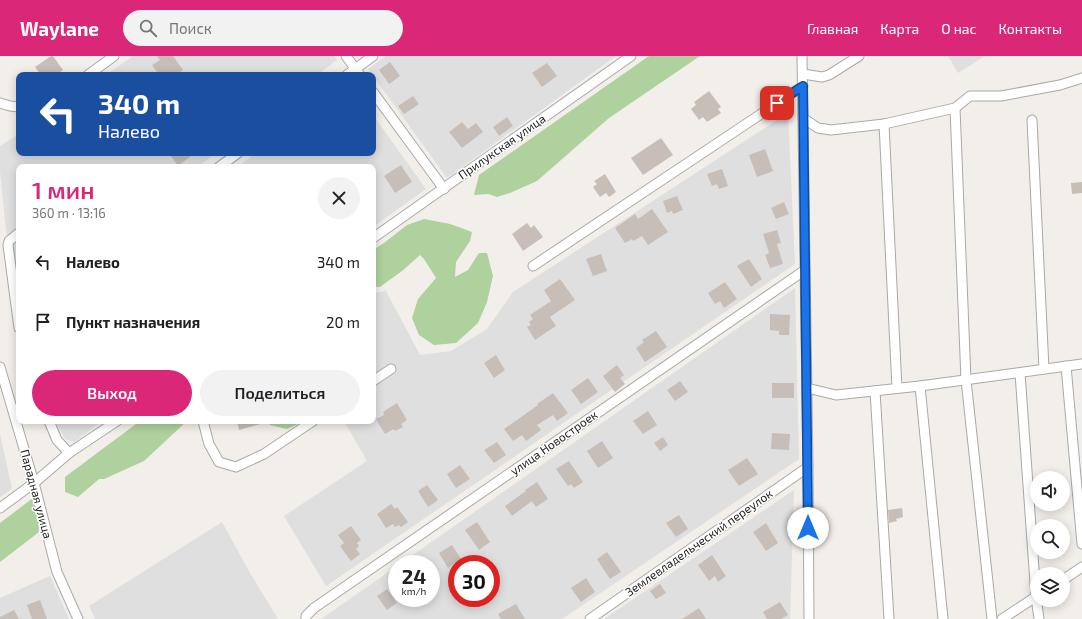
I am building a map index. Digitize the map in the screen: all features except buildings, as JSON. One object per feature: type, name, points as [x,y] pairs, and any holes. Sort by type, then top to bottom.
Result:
[{"type":"street","points":[[92,72],[114,56]]},
{"type":"street","points":[[346,56],[358,72],[373,56]]},
{"type":"street","name":"Прилукская улица","points":[[376,236],[632,56]]},
{"type":"street","points":[[802,56],[809,619]]},
{"type":"street","points":[[803,74],[822,77],[829,75],[859,56]]},
{"type":"street","points":[[803,118],[818,128],[831,130],[884,124],[955,108],[970,96],[1001,96],[1060,85],[1082,78]]},
{"type":"street","points":[[533,266],[803,86]]},
{"type":"street","points":[[376,96],[444,189]]},
{"type":"street","points":[[0,103],[16,106]]},
{"type":"street","points":[[955,108],[966,380],[992,619]]},
{"type":"street","points":[[1032,120],[1044,369]]},
{"type":"street","points":[[884,124],[897,388]]},
{"type":"street","points":[[223,164],[234,156]]},
{"type":"street","points":[[16,235],[9,241],[8,245],[16,305]]},
{"type":"street","name":"улица Новостроек","points":[[306,619],[306,616],[314,608],[805,270]]},
{"type":"street","points":[[807,388],[836,395],[920,386],[1082,364]]},
{"type":"street","points":[[1066,366],[1082,544]]},
{"type":"street","name":"Парадная улица","points":[[0,367],[16,422]]},
{"type":"street","points":[[376,379],[391,369]]},
{"type":"street","points":[[1020,373],[1034,567]]},
{"type":"street","points":[[920,386],[943,619]]},
{"type":"street","points":[[876,391],[889,619]]},
{"type":"street","name":"Парадная улица","points":[[17,424],[57,572],[78,619]]},
{"type":"street","points":[[50,424],[57,440],[69,453]]},
{"type":"street","points":[[0,508],[34,483],[69,453],[112,424]]},
{"type":"street","points":[[204,424],[209,444],[219,462],[236,467],[264,454],[309,424]]},
{"type":"street","name":"Землевладельческий переулок","points":[[590,619],[808,467]]},
{"type":"street","points":[[1070,575],[1082,567]]},
{"type":"street","points":[[1002,619],[1030,601]]},
{"type":"street","points":[[1037,607],[1039,619]]},
{"type":"shaded area","points":[[133,56],[334,56],[337,60],[321,72],[110,72]]},
{"type":"shaded area","points":[[386,56],[616,56],[447,178],[376,80],[376,72],[370,72],[368,69]]},
{"type":"shaded area","points":[[948,56],[985,56],[958,73]]},
{"type":"shaded area","points":[[788,113],[795,264],[326,586],[284,516],[367,461],[346,424],[376,424],[376,293],[386,291],[420,355],[451,351],[487,329],[513,292]]},
{"type":"shaded area","points":[[376,119],[426,189],[376,225],[376,164],[241,164],[252,156],[376,156]]},
{"type":"shaded area","points":[[16,136],[16,156],[212,156],[202,164],[16,164],[16,293],[6,230],[0,171],[0,146]]},
{"type":"shaded area","points":[[795,288],[799,459],[562,619],[321,619],[388,572],[388,607],[440,607],[440,555],[413,555]]},
{"type":"shaded area","points":[[57,424],[98,424],[74,442],[65,439]]},
{"type":"shaded area","points":[[0,434],[12,489],[0,497]]},
{"type":"shaded area","points":[[794,490],[790,619],[604,619]]},
{"type":"shaded area","points":[[222,522],[250,573],[278,619],[95,619],[89,606]]},
{"type":"shaded area","points":[[50,576],[69,619],[0,619],[0,598]]},
{"type":"green space","points":[[649,56],[700,56],[609,118],[537,181],[497,197],[488,194],[474,195],[479,175]]},
{"type":"green space","points":[[424,219],[450,224],[472,232],[470,241],[456,262],[455,277],[468,270],[479,253],[487,253],[493,276],[487,302],[478,323],[456,343],[434,345],[419,335],[412,318],[418,299],[436,278],[420,255],[402,271],[380,287],[376,287],[376,248],[407,225]]},
{"type":"green space","points":[[136,424],[184,424],[144,461],[104,479],[99,479],[78,497],[65,492],[65,477]]},
{"type":"green space","points":[[270,424],[298,424],[287,429]]},
{"type":"green space","points":[[37,495],[39,532],[0,562],[0,523]]},
{"type":"route","points":[[777,103],[803,86],[808,528]]}]
